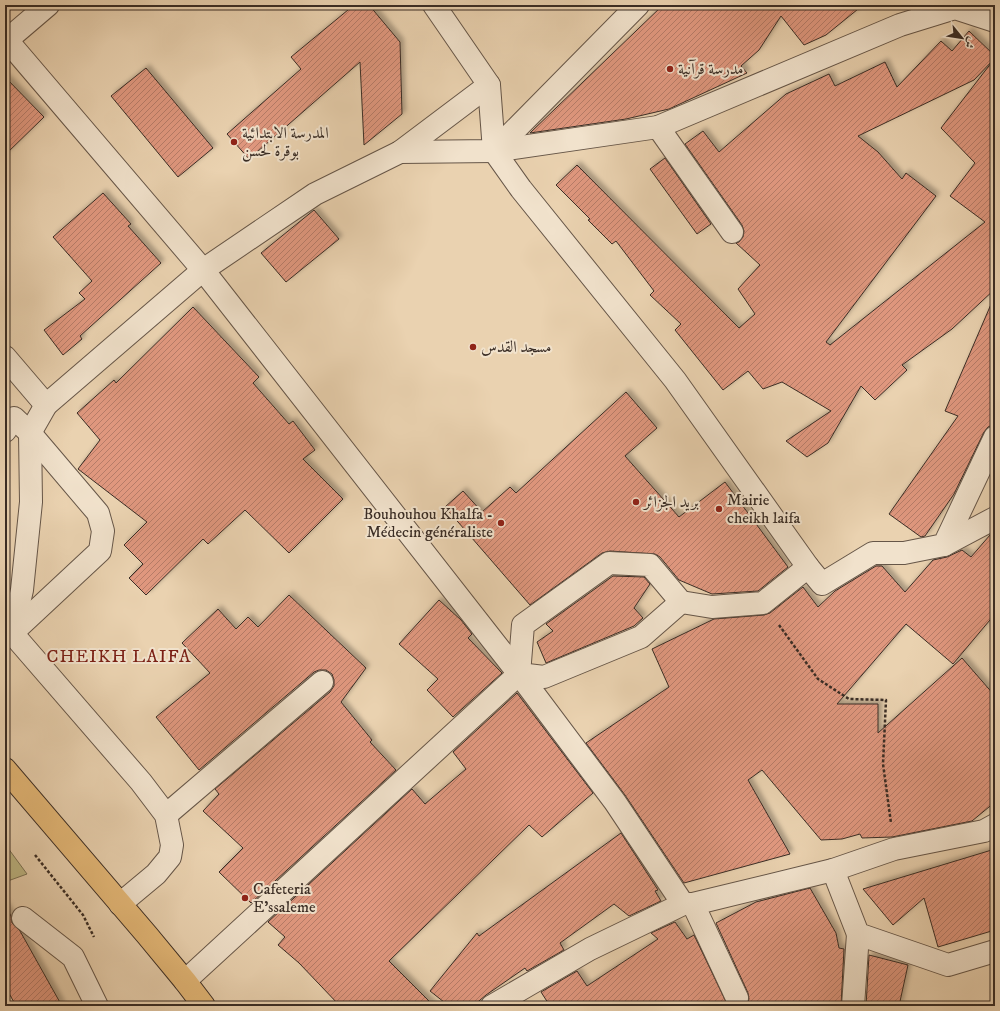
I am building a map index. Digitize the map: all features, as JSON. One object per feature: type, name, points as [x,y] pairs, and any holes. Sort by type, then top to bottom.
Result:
[{"type":"main road","points":[[5,769],[185,981],[204,1006]]},
{"type":"street","points":[[48,5],[6,39],[203,270],[519,674],[615,802],[688,904],[737,998]]},
{"type":"street","points":[[434,5],[489,85],[494,151],[521,189],[675,380],[808,567],[822,584],[873,553],[904,553],[944,545],[995,518]]},
{"type":"street","points":[[494,151],[638,5]]},
{"type":"street","points":[[400,152],[494,151],[658,127],[900,25],[955,8],[995,21]]},
{"type":"street","points":[[8,627],[22,590],[31,502],[30,433],[46,405],[203,270],[315,194],[400,152],[489,85]]},
{"type":"street","points":[[658,127],[732,232]]},
{"type":"street","points":[[5,357],[46,405]]},
{"type":"street","points":[[8,419],[30,433],[98,513],[103,531],[100,551],[8,627]]},
{"type":"street","points":[[944,545],[995,438]]},
{"type":"street","points":[[185,981],[519,674],[523,625],[608,563],[650,565],[681,602],[712,607],[763,603],[808,567]]},
{"type":"street","points":[[519,674],[544,677],[641,637],[681,602]]},
{"type":"street","points":[[8,627],[141,782],[166,815],[172,845],[170,857],[156,874],[120,904]]},
{"type":"street","points":[[166,815],[322,682]]},
{"type":"street","points":[[492,1006],[590,949],[688,904],[833,870],[894,849],[984,831],[995,825]]},
{"type":"street","points":[[833,870],[858,934],[853,1006]]},
{"type":"street","points":[[23,918],[73,956],[97,1006]]},
{"type":"street","points":[[858,934],[948,965],[995,951]]},
{"type":"path","points":[[763,603],[818,679],[849,699],[886,700],[883,764],[894,849]]},
{"type":"path","points":[[35,855],[83,915]]},
{"type":"shaded area","points":[[5,844],[27,874],[5,882]]},
{"type":"building","points":[[354,5],[369,5],[400,42],[402,114],[364,145],[360,62],[249,159],[227,134],[301,69],[291,57]]},
{"type":"building","name":"مدرسة قرآنية","points":[[663,5],[863,5],[826,35],[804,45],[781,16],[759,50],[741,66],[747,73],[669,109],[626,119],[530,133]]},
{"type":"building","points":[[969,31],[995,56],[995,58],[995,289],[952,329],[902,365],[907,370],[875,400],[861,386],[828,443],[807,457],[786,441],[831,411],[782,382],[763,389],[748,371],[723,390],[675,330],[681,324],[650,295],[654,291],[616,241],[612,244],[588,220],[590,219],[556,185],[577,165],[739,328],[755,314],[738,289],[760,265],[736,243],[743,237],[744,231],[742,225],[685,144],[703,131],[719,152],[786,94],[829,74],[835,86],[885,62],[897,87],[941,41],[952,51]],"holes":[[[995,58],[941,128],[975,163],[950,196],[985,222],[830,345],[826,342],[936,196],[906,173],[902,179],[878,152],[858,136],[974,80]]]},
{"type":"building","points":[[146,68],[213,148],[178,177],[111,96]]},
{"type":"building","points":[[5,77],[44,117],[5,155]]},
{"type":"building","points":[[665,158],[711,224],[697,234],[650,169]]},
{"type":"building","points":[[103,193],[131,224],[128,226],[161,263],[80,336],[82,339],[63,355],[44,330],[85,299],[79,293],[92,281],[53,237]]},
{"type":"building","points":[[314,210],[339,239],[286,282],[261,253]]},
{"type":"building","points":[[995,295],[995,418],[992,425],[984,432],[954,494],[925,536],[921,537],[889,514],[958,416],[945,411]]},
{"type":"building","points":[[193,307],[259,377],[253,383],[289,424],[293,421],[315,450],[303,459],[343,499],[289,553],[245,510],[208,544],[203,539],[146,595],[129,578],[143,564],[124,545],[147,522],[78,469],[100,440],[77,413],[114,380],[116,383]]},
{"type":"building","points":[[626,392],[657,428],[625,456],[679,517],[725,482],[788,567],[758,591],[712,594],[679,580],[660,557],[655,554],[610,551],[602,553],[530,605],[445,507],[463,491],[482,512],[510,487],[516,493]]},
{"type":"building","points":[[995,532],[995,614],[953,664],[906,624],[837,704],[878,704],[878,733],[962,658],[995,696],[995,802],[972,821],[892,837],[862,838],[860,834],[842,839],[821,840],[762,770],[748,780],[790,854],[684,883],[625,795],[586,743],[669,687],[652,649],[714,619],[764,615],[770,613],[803,587],[818,607],[835,591],[876,566],[882,566],[905,592],[933,560],[947,557],[962,550],[971,557],[990,535]]},
{"type":"building","points":[[613,576],[644,577],[650,584],[634,608],[643,618],[634,626],[546,663],[537,642],[553,631],[546,624]]},
{"type":"building","points":[[289,595],[366,668],[341,702],[372,740],[370,742],[396,770],[251,903],[219,872],[243,848],[203,811],[219,794],[215,789],[330,692],[334,686],[332,674],[326,670],[314,672],[199,770],[156,717],[210,673],[182,643],[218,609],[236,629],[248,617],[258,627]]},
{"type":"building","points":[[439,600],[461,620],[472,634],[468,638],[502,673],[453,717],[427,690],[438,679],[399,644]]},
{"type":"building","points":[[517,693],[593,793],[542,837],[529,825],[389,961],[434,1006],[340,1006],[299,963],[278,945],[285,937],[268,922],[412,789],[425,804],[466,769],[453,752]]},
{"type":"building","points":[[621,833],[658,890],[655,891],[661,901],[629,916],[614,904],[560,943],[564,950],[527,971],[525,968],[486,995],[473,1006],[449,1006],[430,991],[477,933],[479,936]]},
{"type":"building","points":[[995,849],[995,930],[938,947],[924,898],[893,925],[863,889]]},
{"type":"building","points":[[810,888],[836,933],[839,948],[844,949],[841,1006],[746,1006],[749,999],[748,993],[716,923],[756,902]]},
{"type":"building","points":[[5,905],[11,916],[12,923],[20,931],[62,1006],[16,1006],[5,986]]},
{"type":"building","points":[[675,922],[687,939],[694,935],[728,1006],[550,1006],[541,992],[577,971],[587,986],[658,939],[651,933]]},
{"type":"building","points":[[869,955],[908,965],[899,1006],[866,1006]]},
{"type":"place","name":"مدرسة قرآنية","points":[[670,69]]},
{"type":"place","name":"المدرسة الابتدائية بوقرة لحسن","points":[[234,142]]},
{"type":"place","name":"مسجد القدس","points":[[473,347]]},
{"type":"place","name":"بريد الجزائر","points":[[636,502]]},
{"type":"place","name":"Mairie cheikh laifa","points":[[719,509]]},
{"type":"place","name":"Bouhouhou Khalfa - Médecin généraliste","points":[[501,523]]},
{"type":"place","name":"Cafeteria E'ssaleme","points":[[245,898]]},
{"type":"district","name":"CHEIKH LAIFA","points":[[119,657]]}]
